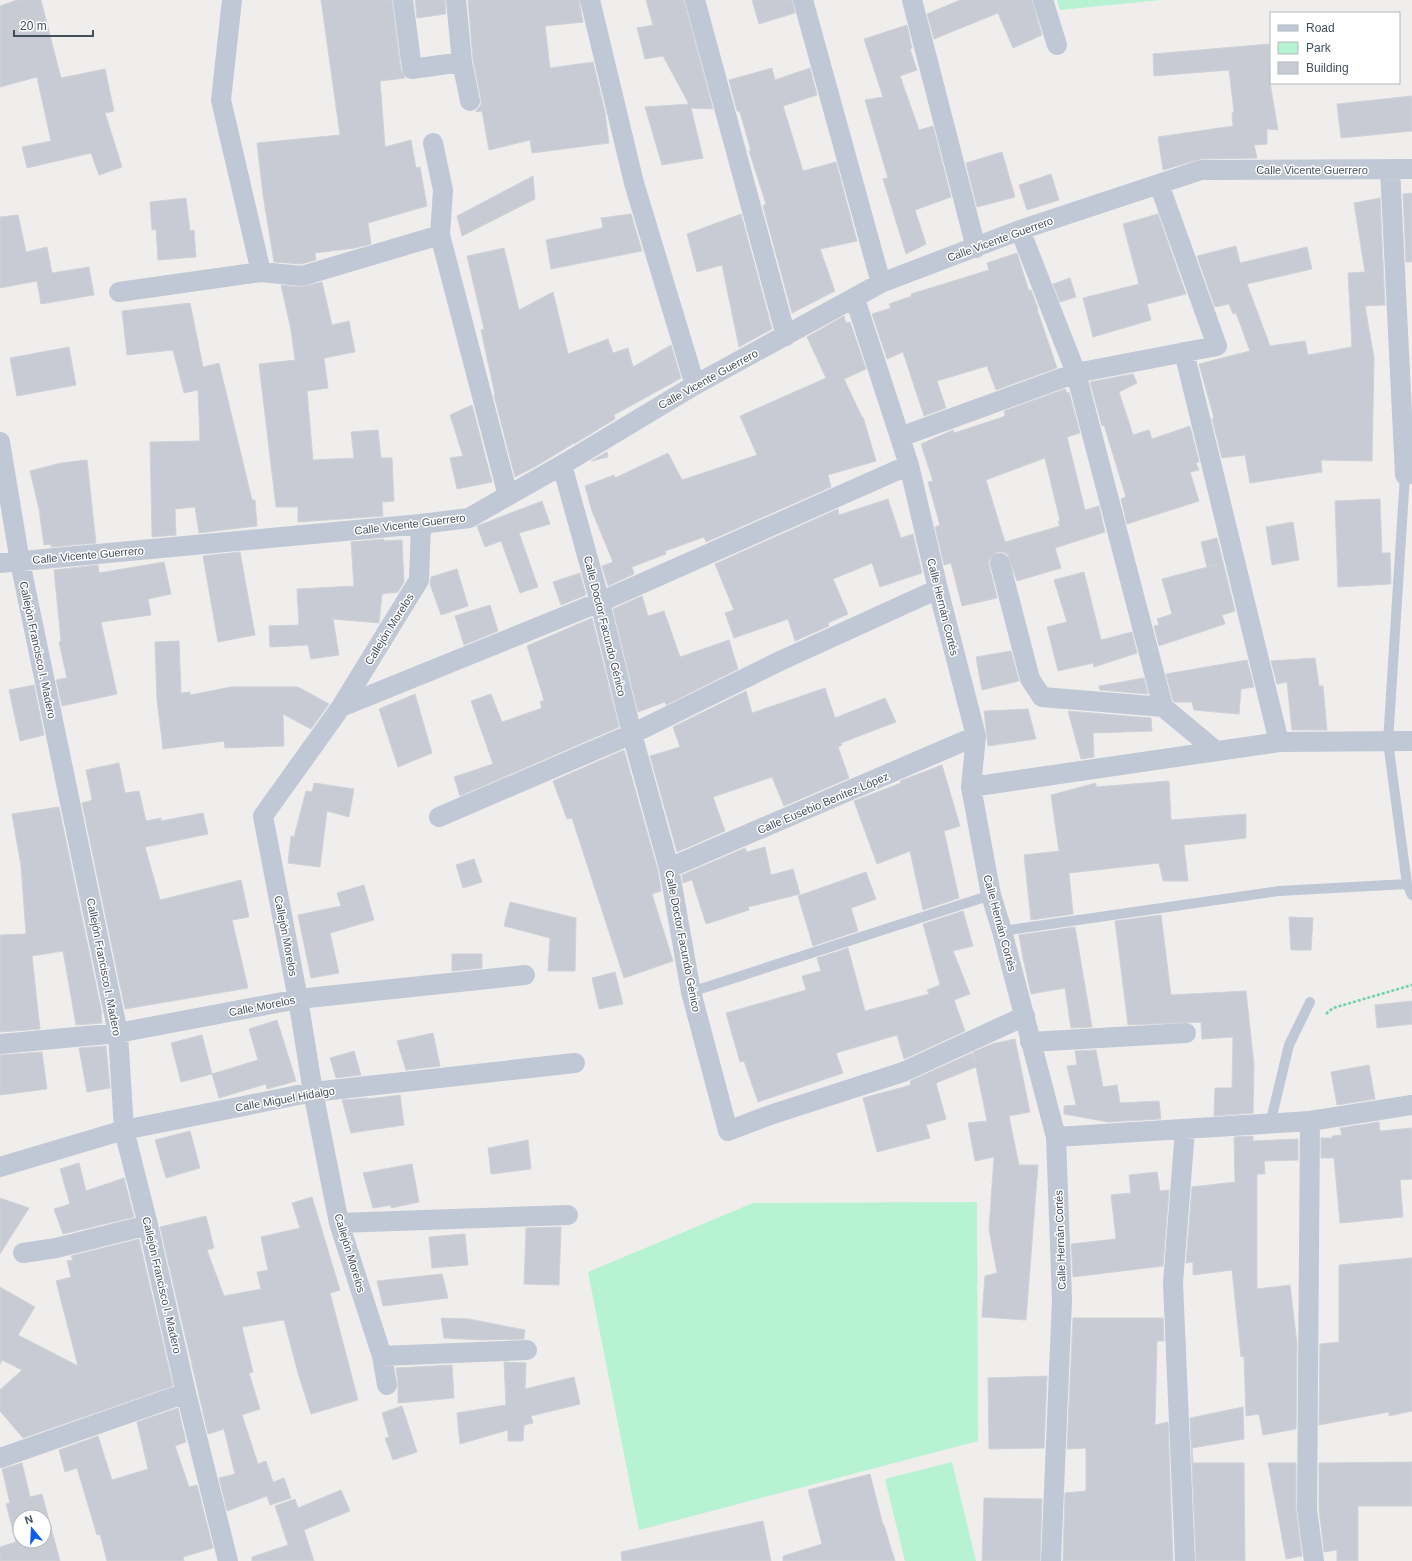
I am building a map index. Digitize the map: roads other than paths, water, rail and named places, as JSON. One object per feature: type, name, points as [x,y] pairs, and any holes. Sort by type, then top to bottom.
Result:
[{"type":"street","points":[[232,0],[221,100],[261,272]]},
{"type":"street","points":[[403,0],[412,69],[462,62]]},
{"type":"street","points":[[456,0],[462,62],[470,101]]},
{"type":"street","points":[[590,0],[634,183],[695,385]]},
{"type":"street","points":[[695,0],[786,336]]},
{"type":"street","points":[[803,0],[881,283]]},
{"type":"street","points":[[912,0],[976,248]]},
{"type":"street","points":[[1043,0],[1058,45]]},
{"type":"street","points":[[433,143],[443,190],[440,235],[508,496]]},
{"type":"street","points":[[1390,169],[1404,294],[1409,475]]},
{"type":"street","name":"Calle Vicente Guerrero","points":[[0,563],[421,524],[469,518],[562,465],[695,385],[881,283],[1020,230],[1201,170],[1412,169]]},
{"type":"street","points":[[900,437],[1076,373],[1218,346],[1159,184]]},
{"type":"street","points":[[1020,230],[1076,373],[1163,706],[1216,751]]},
{"type":"street","points":[[119,292],[261,272],[302,276],[440,235]]},
{"type":"street","name":"Calle Hernán Cortés","points":[[855,298],[909,465],[938,589],[976,736],[971,787],[991,895],[1025,1016],[1030,1042],[1056,1137],[1062,1300],[1051,1561]]},
{"type":"street","points":[[1184,352],[1279,742]]},
{"type":"street","name":"Callejón Francisco I. Madero","points":[[0,442],[20,562],[118,1033],[124,1130],[148,1224],[186,1393],[228,1561]]},
{"type":"street","name":"Calle Doctor Facundo Génico","points":[[562,465],[600,602],[632,734],[669,868],[691,992],[728,1131],[770,1115],[904,1072],[1025,1016]]},
{"type":"street","points":[[340,707],[600,602],[909,465]]},
{"type":"street","name":"Callejón Morelos","points":[[387,1385],[382,1356],[339,1223],[313,1092],[298,999],[263,816],[340,707],[419,580],[421,524]]},
{"type":"street","points":[[1000,563],[1030,679],[1042,696],[1163,706]]},
{"type":"street","points":[[439,816],[632,734],[780,661],[938,589]]},
{"type":"street","name":"Calle Eusebio Benítez López","points":[[669,868],[976,736]]},
{"type":"street","points":[[971,787],[1279,742],[1412,741]]},
{"type":"street","name":"Calle Morelos","points":[[0,1044],[118,1033],[298,999],[525,975]]},
{"type":"street","points":[[1030,1042],[1186,1033]]},
{"type":"street","name":"Calle Miguel Hidalgo","points":[[0,1167],[124,1130],[313,1092],[575,1063]]},
{"type":"street","points":[[1056,1137],[1310,1121],[1412,1105]]},
{"type":"street","points":[[1310,1121],[1307,1510],[1314,1561]]},
{"type":"street","points":[[1185,1130],[1173,1283],[1185,1561]]},
{"type":"street","points":[[339,1223],[568,1215]]},
{"type":"street","points":[[22,1252],[56,1248],[148,1224]]},
{"type":"street","points":[[382,1356],[527,1350]]},
{"type":"street","points":[[0,1458],[186,1393]]},
{"type":"lane","points":[[1409,475],[1388,742],[1407,884],[1412,895]]},
{"type":"lane","points":[[1002,931],[1279,891],[1407,884]]},
{"type":"lane","points":[[691,992],[991,895]]},
{"type":"lane","points":[[1270,1124],[1288,1045],[1310,1002]]}]
